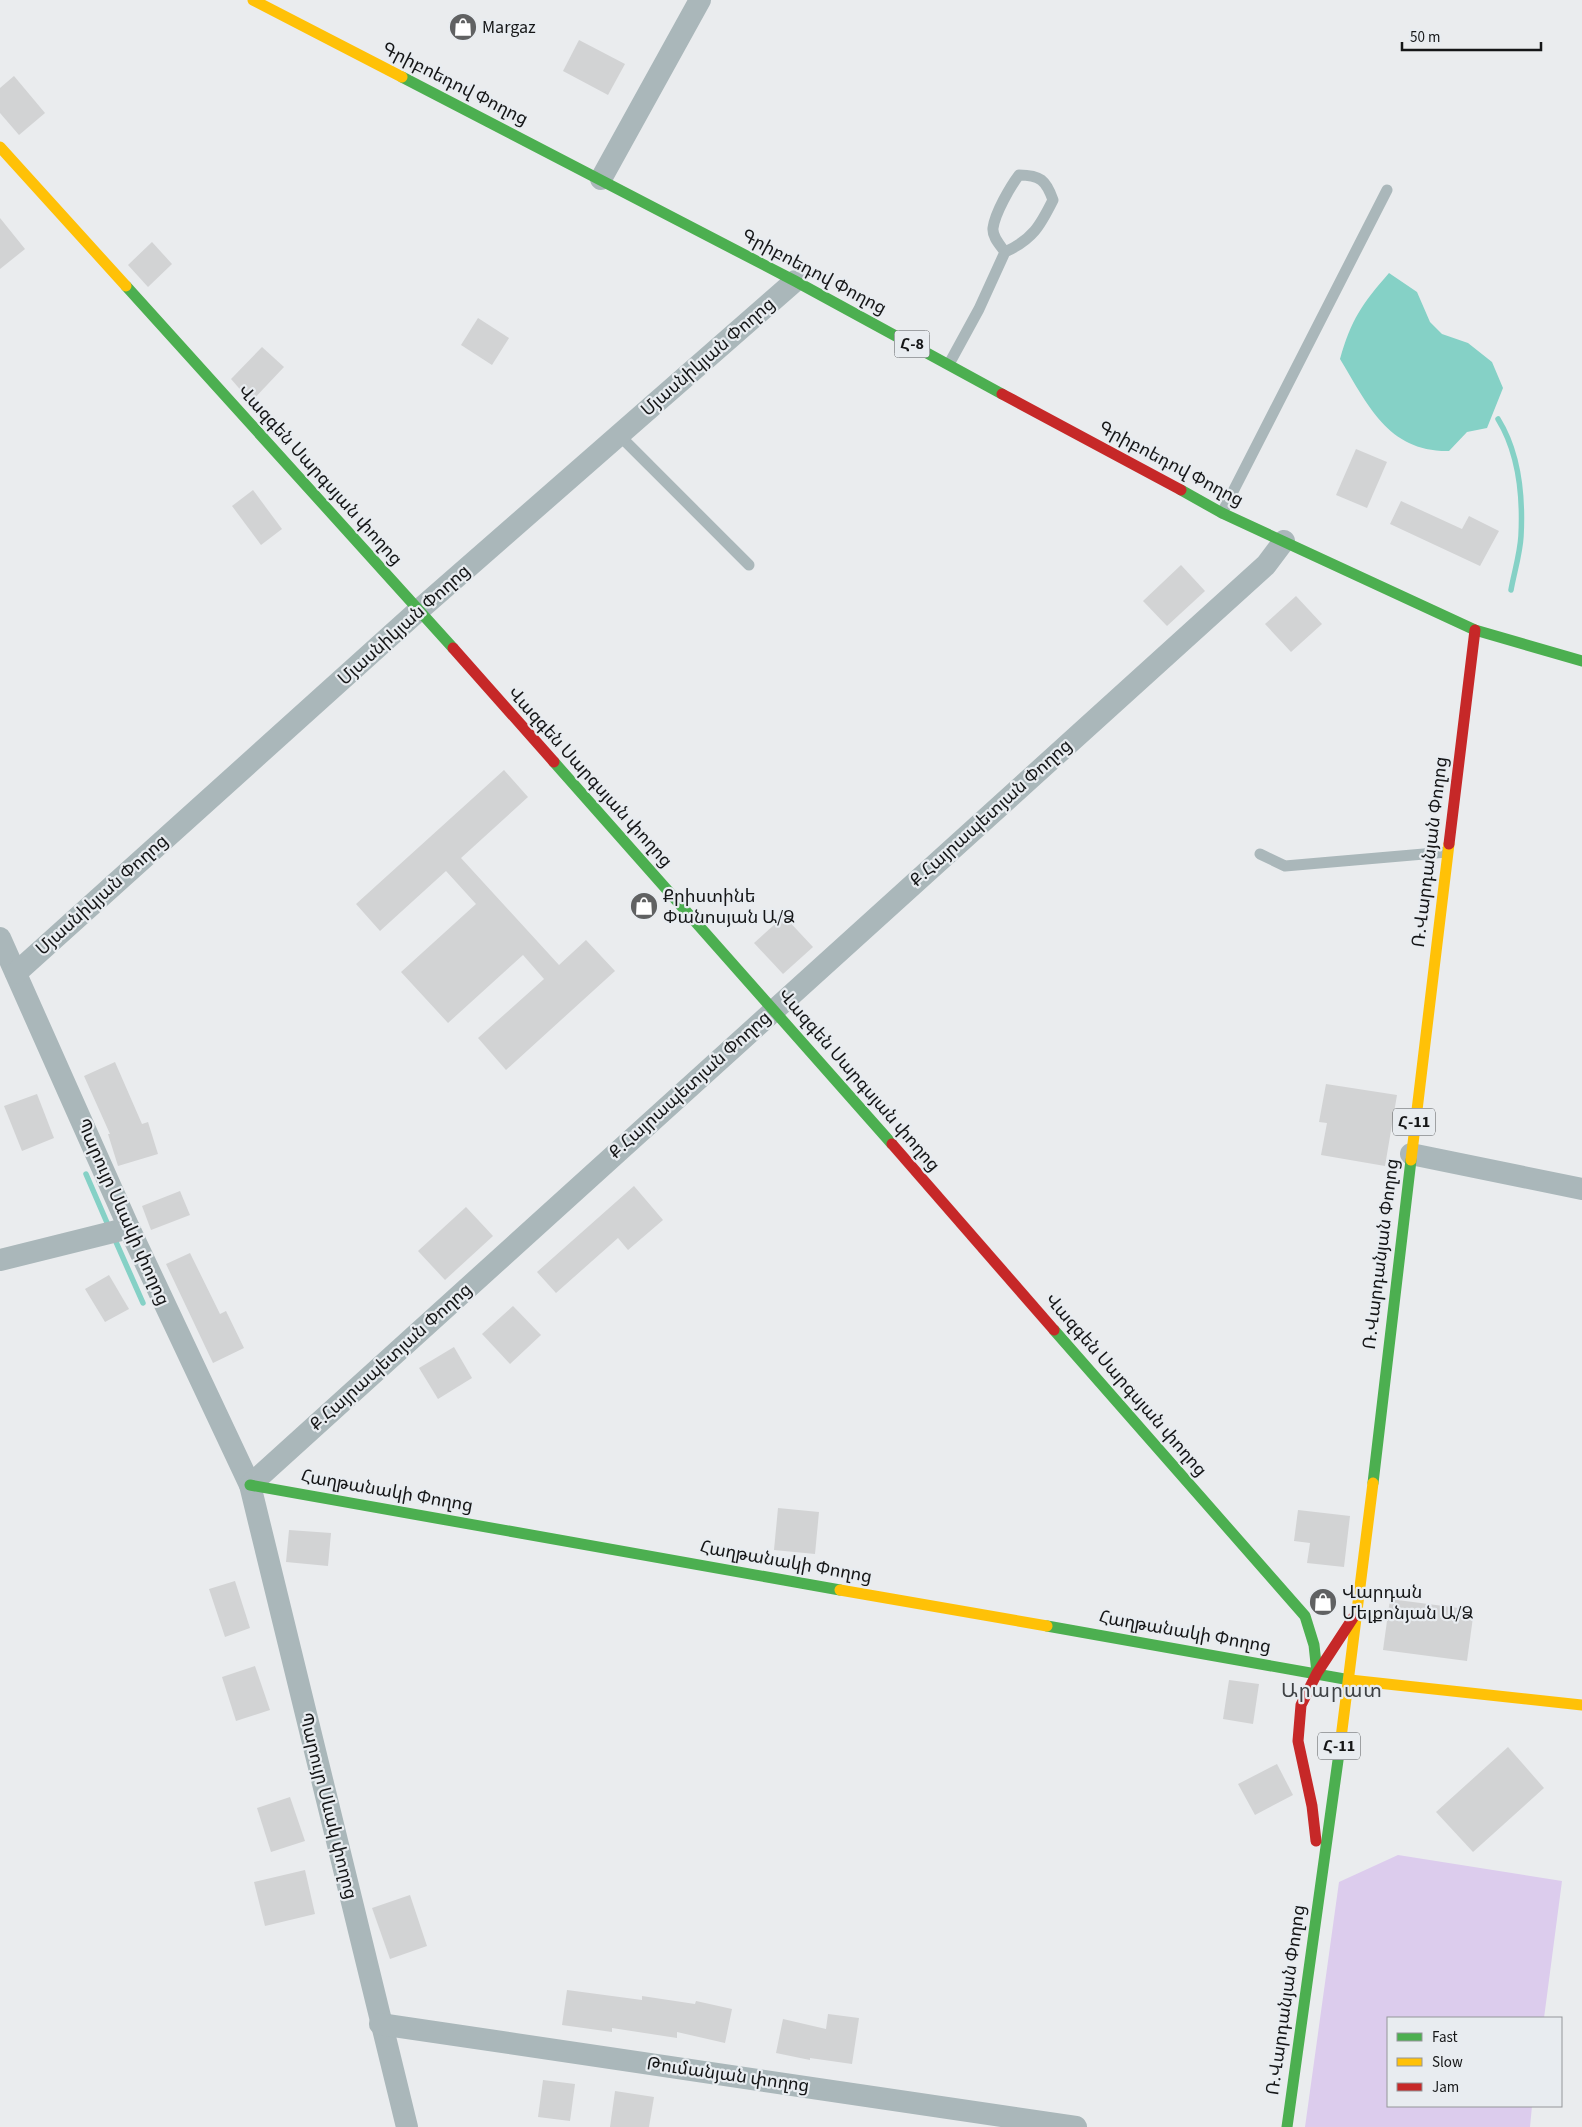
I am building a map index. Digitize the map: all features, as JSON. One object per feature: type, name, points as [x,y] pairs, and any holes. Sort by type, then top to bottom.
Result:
[{"type":"street","name":"Գրիբոեդով Փողոց","points":[[253,0],[601,178],[949,364],[1222,513],[1475,630],[1582,661]]},
{"type":"street","points":[[601,178],[700,0]]},
{"type":"street","name":"Վազգեն Սարգսյան փողոց","points":[[0,146],[419,610],[774,1009],[1305,1616],[1314,1645],[1317,1673]]},
{"type":"street","name":"Մյասնիկյան Փողոց","points":[[16,973],[419,610],[795,281]]},
{"type":"street","name":"Ք.Հայրապետյան Փողոց","points":[[250,1485],[1266,565],[1284,541]]},
{"type":"street","name":"Ռ.Վարդանյան Փողոց","points":[[1355,1615],[1475,630]]},
{"type":"street","name":"Պարույր Սևակի փողոց","points":[[0,938],[129,1228],[250,1485]]},
{"type":"street","points":[[1410,1154],[1582,1189]]},
{"type":"street","points":[[0,1260],[129,1228]]},
{"type":"street","name":"Հաղթանակի Փողոց","points":[[250,1485],[1317,1673]]},
{"type":"street","name":"Պարույր Սևակ փողոց","points":[[250,1485],[380,2024],[407,2127]]},
{"type":"street","name":"Հ-11","points":[[1320,1878],[1312,1806],[1298,1741],[1301,1705],[1317,1673],[1355,1615]]},
{"type":"street","name":"Հ-11","points":[[1320,1878],[1349,1680],[1355,1615]]},
{"type":"street","points":[[1317,1673],[1349,1680],[1582,1705]]},
{"type":"street","name":"Ռ.Վարդանյան Փողոց","points":[[1287,2127],[1320,1878]]},
{"type":"street","name":"Թումանյան փողոց","points":[[380,2024],[1076,2127]]},
{"type":"lane","points":[[949,364],[979,309],[1006,252],[1018,246],[1038,231],[1053,200],[1048,186],[1032,175],[1019,175],[1012,185],[993,229],[996,239],[1006,252]]},
{"type":"lane","points":[[1222,513],[1387,190]]},
{"type":"lane","points":[[619,435],[748,566]]},
{"type":"lane","points":[[1260,854],[1285,866],[1447,852]]},
{"type":"shaded area","points":[[1389,273],[1417,292],[1430,322],[1442,334],[1468,343],[1492,362],[1503,388],[1487,428],[1467,432],[1449,451],[1428,449],[1410,444],[1395,434],[1382,423],[1371,409],[1340,359],[1348,333],[1358,313]]},
{"type":"shaded area","points":[[1398,1855],[1562,1881],[1544,2017],[1387,2017],[1387,2107],[1532,2107],[1530,2127],[1305,2127],[1339,1882]]},
{"type":"building","points":[[579,40],[625,64],[608,95],[563,71]]},
{"type":"building","points":[[14,76],[45,113],[19,135],[0,113],[0,88]]},
{"type":"building","points":[[0,218],[25,249],[0,269]]},
{"type":"building","points":[[152,242],[172,264],[148,287],[128,265]]},
{"type":"building","points":[[478,318],[509,338],[492,365],[461,345]]},
{"type":"building","points":[[262,347],[284,367],[251,402],[231,379]]},
{"type":"building","points":[[1356,449],[1387,462],[1367,508],[1336,495]]},
{"type":"building","points":[[253,490],[282,529],[261,545],[232,506]]},
{"type":"building","points":[[1401,501],[1462,529],[1469,516],[1499,531],[1480,566],[1390,524]]},
{"type":"building","points":[[1181,565],[1205,591],[1167,626],[1143,601]]},
{"type":"building","points":[[1296,596],[1322,624],[1291,652],[1265,624]]},
{"type":"building","points":[[504,770],[528,797],[461,858],[559,965],[586,940],[615,971],[506,1070],[478,1038],[544,979],[523,955],[448,1023],[401,972],[476,904],[446,871],[380,931],[356,904]]},
{"type":"building","points":[[784,916],[813,947],[783,974],[754,943]]},
{"type":"building","points":[[115,1062],[142,1124],[148,1122],[158,1154],[118,1166],[108,1134],[110,1134],[84,1076]]},
{"type":"building","points":[[1326,1084],[1397,1095],[1385,1166],[1321,1155],[1327,1123],[1319,1122]]},
{"type":"building","points":[[37,1094],[54,1138],[22,1151],[4,1106]]},
{"type":"building","points":[[634,1186],[663,1220],[628,1250],[618,1238],[556,1293],[537,1272]]},
{"type":"building","points":[[180,1191],[190,1215],[151,1230],[142,1206]]},
{"type":"building","points":[[466,1207],[493,1236],[445,1280],[418,1251]]},
{"type":"building","points":[[190,1253],[220,1314],[226,1311],[244,1348],[213,1363],[166,1264]]},
{"type":"building","points":[[109,1275],[129,1309],[105,1322],[85,1289]]},
{"type":"building","points":[[513,1306],[541,1335],[510,1364],[482,1334]]},
{"type":"building","points":[[454,1347],[472,1378],[438,1399],[419,1368]]},
{"type":"building","points":[[778,1508],[819,1512],[815,1554],[774,1550]]},
{"type":"building","points":[[1298,1510],[1350,1516],[1344,1567],[1307,1563],[1310,1543],[1294,1541]]},
{"type":"building","points":[[289,1530],[331,1533],[328,1566],[286,1562]]},
{"type":"building","points":[[235,1581],[250,1628],[225,1637],[209,1589]]},
{"type":"building","points":[[1390,1599],[1474,1610],[1467,1661],[1383,1650]]},
{"type":"building","points":[[255,1666],[270,1710],[236,1721],[222,1677]]},
{"type":"building","points":[[1229,1680],[1259,1684],[1253,1724],[1223,1719]]},
{"type":"building","points":[[1508,1747],[1544,1788],[1473,1852],[1436,1812]]},
{"type":"building","points":[[1277,1764],[1293,1795],[1255,1815],[1238,1784]]},
{"type":"building","points":[[290,1797],[305,1841],[271,1852],[257,1808]]},
{"type":"building","points":[[305,1870],[315,1914],[265,1926],[254,1882]]},
{"type":"building","points":[[410,1895],[427,1946],[390,1959],[372,1908]]},
{"type":"building","points":[[567,1990],[642,2000],[642,1996],[695,2004],[696,2001],[732,2009],[725,2043],[677,2032],[677,2038],[612,2028],[612,2032],[562,2025]]},
{"type":"building","points":[[828,2014],[859,2018],[852,2064],[810,2058],[810,2060],[776,2053],[783,2019],[826,2029]]},
{"type":"building","points":[[543,2080],[575,2084],[570,2121],[538,2117]]},
{"type":"building","points":[[615,2091],[654,2097],[649,2127],[610,2127]]},
{"type":"waterway","points":[[1498,419],[1511,446],[1520,491],[1520,543],[1511,590]]},
{"type":"waterway","points":[[86,1174],[108,1225]]},
{"type":"waterway","points":[[116,1242],[143,1303]]},
{"type":"traffic: fast","points":[[402,77],[795,281],[1002,394]]},
{"type":"traffic: fast","points":[[126,286],[453,648]]},
{"type":"traffic: fast","points":[[1181,490],[1222,513],[1475,630],[1582,661]]},
{"type":"traffic: fast","points":[[554,762],[892,1144]]},
{"type":"traffic: fast","points":[[1373,1483],[1411,1160]]},
{"type":"traffic: fast","points":[[1054,1330],[1305,1616],[1314,1645],[1317,1673]]},
{"type":"traffic: fast","points":[[250,1485],[840,1590]]},
{"type":"traffic: fast","points":[[1047,1626],[1350,1680]]},
{"type":"traffic: fast","points":[[1287,2127],[1340,1746]]},
{"type":"traffic: slow","points":[[253,0],[402,77]]},
{"type":"traffic: slow","points":[[0,147],[126,286]]},
{"type":"traffic: slow","points":[[1411,1160],[1449,844]]},
{"type":"traffic: slow","points":[[1340,1746],[1373,1483]]},
{"type":"traffic: slow","points":[[840,1590],[1047,1626]]},
{"type":"traffic: slow","points":[[1350,1680],[1582,1705]]},
{"type":"traffic: jam","points":[[1002,394],[1181,490]]},
{"type":"traffic: jam","points":[[1449,844],[1475,630]]},
{"type":"traffic: jam","points":[[453,648],[554,762]]},
{"type":"traffic: jam","points":[[892,1144],[1054,1330]]},
{"type":"traffic: jam","points":[[1316,1841],[1312,1806],[1298,1741],[1301,1705],[1317,1673],[1353,1618]]},
{"type":"place","name":"Margaz","points":[[463,27]]},
{"type":"place","name":"Քրիստինե Փանոսյան Ա/Ձ","points":[[644,906]]},
{"type":"place","name":"Վարդան Մելքոնյան Ա/Ձ","points":[[1323,1602]]},
{"type":"district","name":"Արարատ","points":[[1332,1691]]}]
